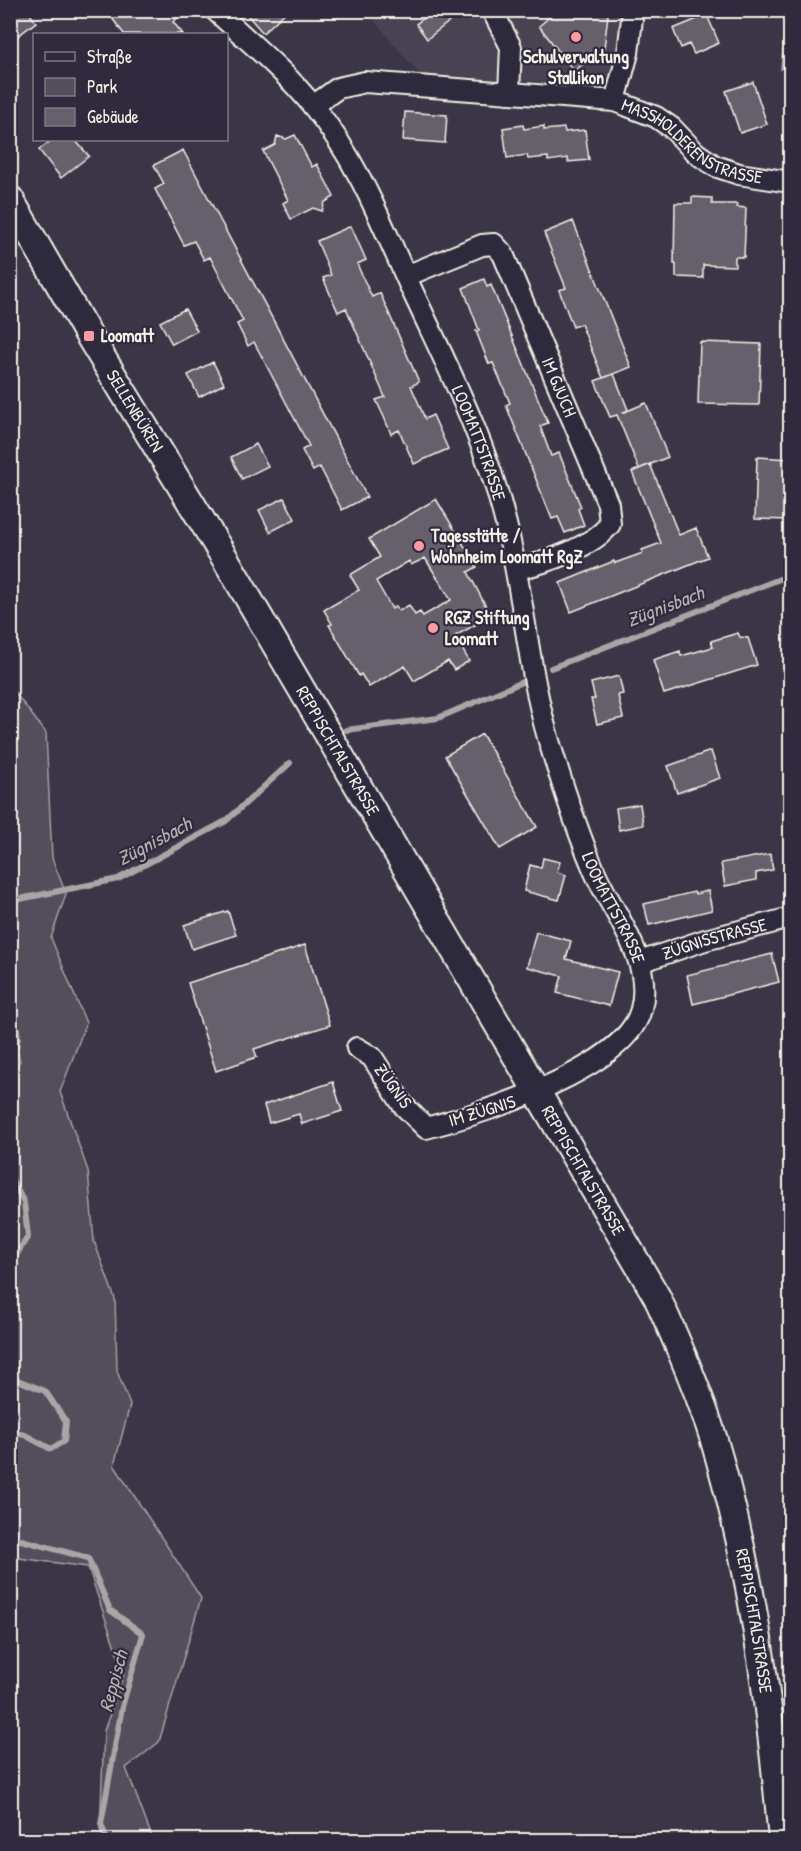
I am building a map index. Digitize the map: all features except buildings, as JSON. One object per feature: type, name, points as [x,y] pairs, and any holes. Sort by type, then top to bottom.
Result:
[{"type":"main road","name":"SELLENBÜREN","points":[[10,199],[89,336],[226,560]]},
{"type":"main road","name":"REPPISCHTALSTRASSE","points":[[226,560],[657,1297],[678,1343],[712,1436],[743,1559],[771,1739],[782,1840]]},
{"type":"street","name":"LOOMATTSTRASSE","points":[[215,10],[313,106],[364,184],[406,276],[487,459],[517,569],[530,661],[551,750],[594,870],[639,962],[644,986],[641,1012],[624,1038],[601,1055],[536,1092]]},
{"type":"street","points":[[492,10],[511,47],[509,93]]},
{"type":"street","points":[[615,101],[628,53],[633,10]]},
{"type":"street","name":"MASSHOLDERENSTRASSE","points":[[313,106],[338,88],[365,82],[615,101],[656,117],[672,128],[696,153],[715,166],[739,174],[790,182]]},
{"type":"street","name":"IM GJUCH","points":[[406,276],[482,245],[494,244],[504,254],[608,504],[610,524],[600,537],[534,566],[517,569]]},
{"type":"street","name":"ZÜGNISSTRASSE","points":[[639,962],[705,940],[790,918]]},
{"type":"street","name":"ZÜGNIS","points":[[357,1048],[372,1057],[403,1105],[426,1128]]},
{"type":"street","name":"IM ZÜGNIS","points":[[426,1128],[492,1109],[536,1092]]},
{"type":"shaded area","points":[[366,11],[622,11],[616,73],[598,86],[524,81],[426,82]]},
{"type":"shaded area","points":[[789,43],[790,70],[781,69],[783,50]]},
{"type":"green space","points":[[10,686],[46,733],[52,858],[66,894],[51,938],[86,1023],[60,1092],[88,1171],[94,1241],[115,1299],[117,1371],[130,1405],[114,1465],[201,1598],[159,1742],[126,1768],[153,1840],[105,1840],[100,1830],[104,1731],[124,1674],[88,1567],[11,1557],[10,1076],[20,1061],[10,1028]]},
{"type":"waterway","name":"Zügnisbach","points":[[551,668],[790,575]]},
{"type":"waterway","name":"Zügnisbach","points":[[346,730],[438,718],[522,682]]},
{"type":"waterway","name":"Zügnisbach","points":[[10,901],[118,879],[226,821],[290,763]]},
{"type":"waterway","name":"Reppisch","points":[[10,987],[18,1038],[10,1071]]},
{"type":"waterway","name":"Reppisch","points":[[10,1176],[24,1203],[28,1236],[10,1265]]},
{"type":"waterway","name":"Reppisch","points":[[10,1377],[45,1391],[66,1422],[64,1441],[51,1449],[25,1435],[10,1432]]},
{"type":"waterway","name":"Reppisch","points":[[10,1537],[88,1558],[110,1610],[143,1634],[122,1707],[101,1824],[107,1840]]},
{"type":"place","name":"Schulverwaltung Stallikon","points":[[576,37]]},
{"type":"place","name":"Loomatt","points":[[89,336]]},
{"type":"place","name":"Tagesstätte / Wohnheim Loomatt RgZ","points":[[419,546]]},
{"type":"place","name":"RGZ Stiftung Loomatt","points":[[433,628]]}]
